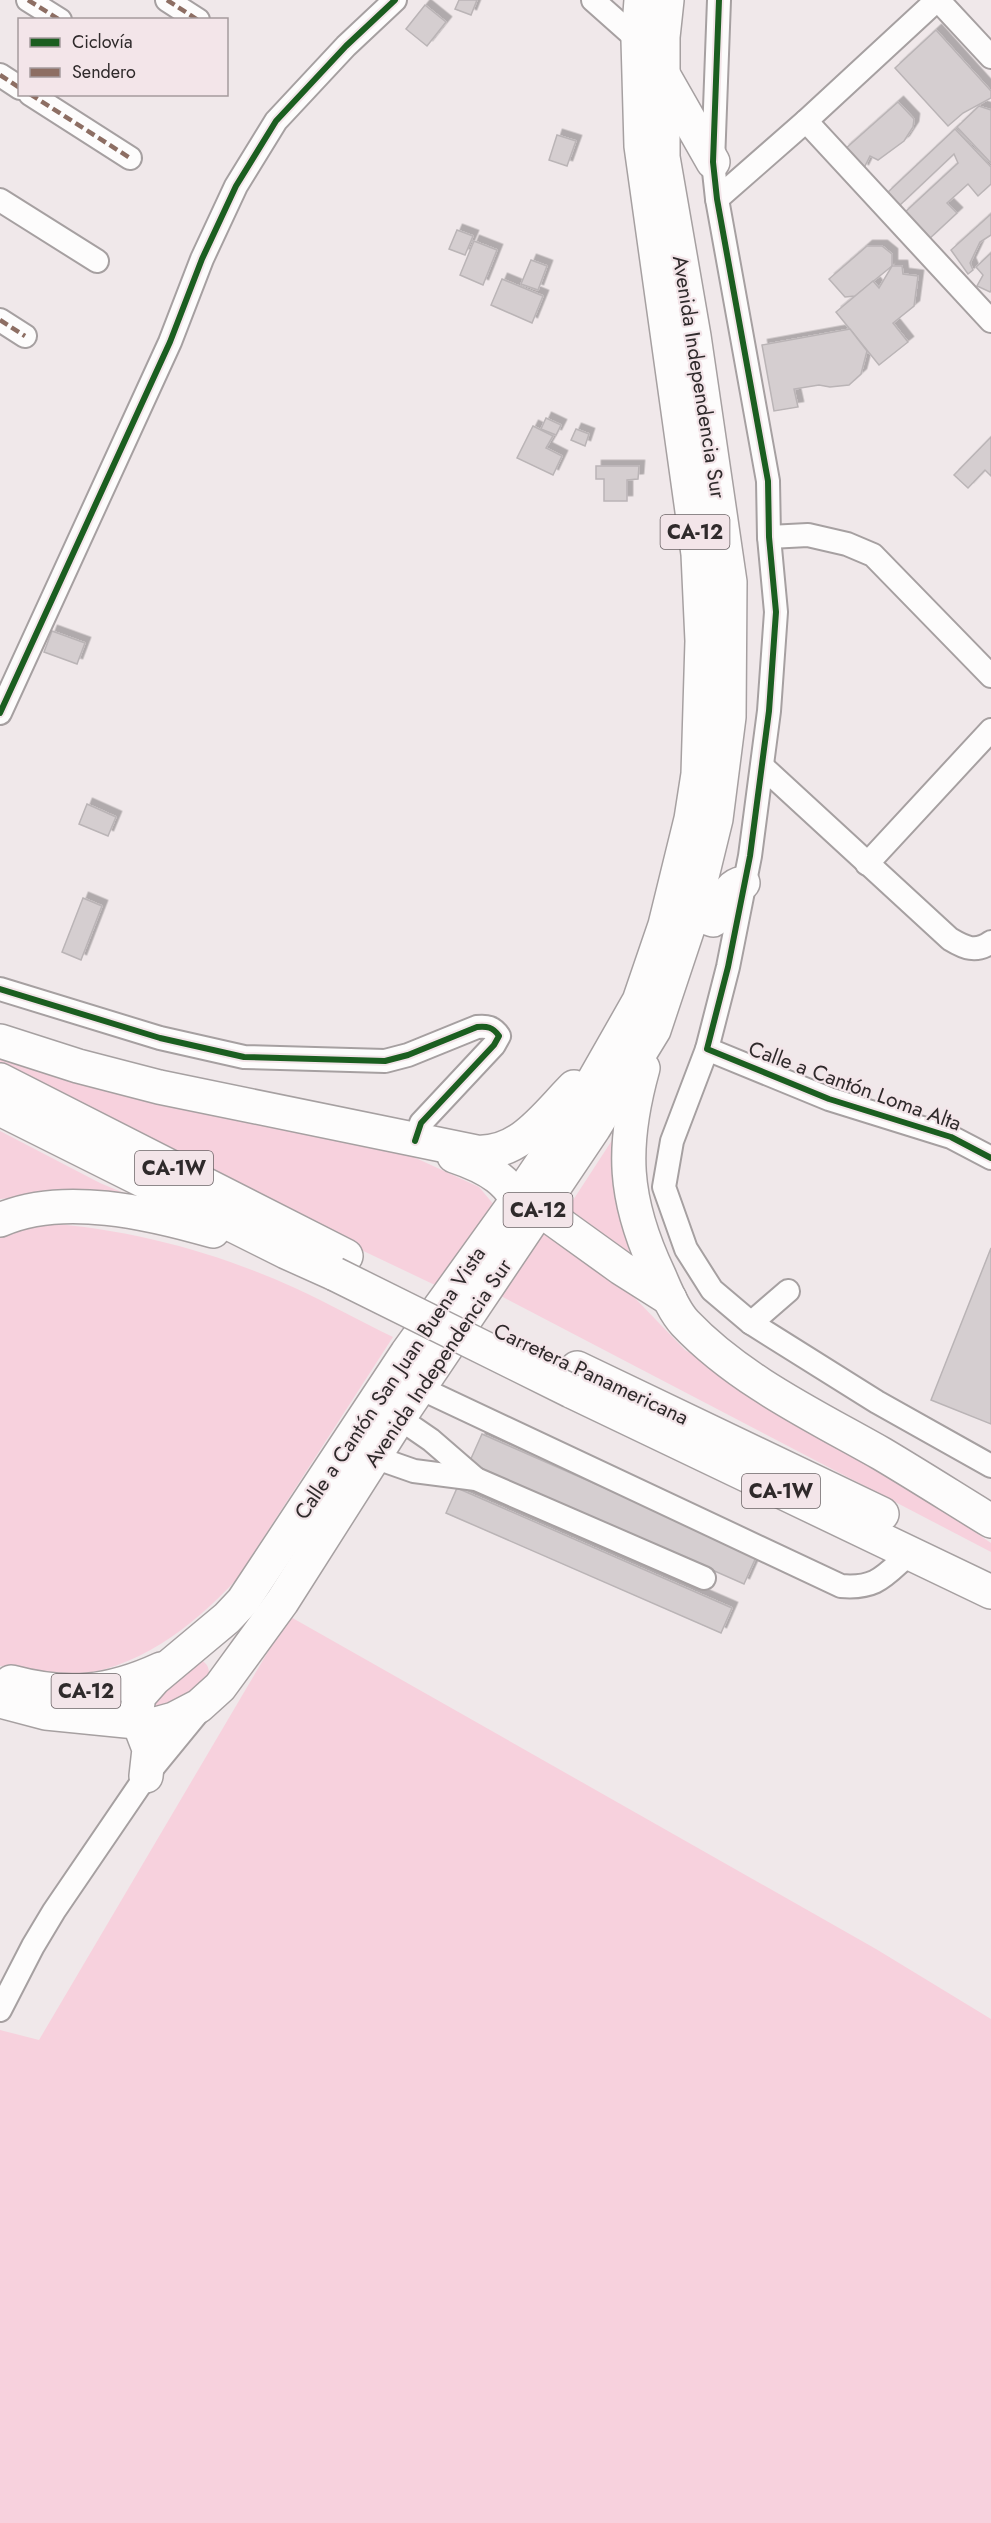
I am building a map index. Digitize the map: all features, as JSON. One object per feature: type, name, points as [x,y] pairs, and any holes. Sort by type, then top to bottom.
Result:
[{"type":"highway","name":"Avenida Independencia Sur","points":[[609,1052],[639,1001],[666,925],[691,819],[698,774],[702,651],[698,554],[641,146],[638,40],[641,0]]},
{"type":"highway","name":"Avenida Independencia Sur","points":[[221,1684],[282,1602],[420,1388],[520,1216],[600,1118],[654,1030],[693,913],[716,819],[725,762],[729,717],[730,582],[694,336],[663,157],[663,37],[667,0]]},
{"type":"highway","points":[[663,75],[712,162]]},
{"type":"highway","points":[[693,913],[714,920],[719,916],[729,889],[734,884],[743,883]]},
{"type":"highway","points":[[654,1030],[633,1104],[627,1157],[629,1182],[650,1257],[684,1322],[746,1373],[807,1412],[884,1455],[991,1521]]},
{"type":"highway","points":[[0,1041],[78,1066],[159,1087],[416,1141],[487,1153],[511,1146],[536,1127],[609,1052]]},
{"type":"highway","name":"Calle a Cantón San Juan Buena Vista","points":[[168,1666],[227,1618],[243,1601],[407,1353],[520,1216],[609,1052]]},
{"type":"highway","name":"Carretera Panamericana","points":[[0,1080],[340,1265],[574,1379],[910,1553],[991,1592]]},
{"type":"highway","name":"Carretera Panamericana","points":[[0,1109],[286,1252],[340,1265]]},
{"type":"highway","points":[[366,1129],[479,1165],[498,1176],[520,1216],[546,1214],[621,1268],[670,1299]]},
{"type":"highway","points":[[0,1220],[36,1209],[100,1208],[146,1214],[193,1225],[286,1252]]},
{"type":"highway","name":"Carretera Panamericana","points":[[574,1379],[780,1464],[991,1569]]},
{"type":"highway","points":[[194,1646],[203,1648],[220,1664],[221,1684]]},
{"type":"highway","points":[[135,1742],[136,1706],[139,1696],[168,1666]]},
{"type":"highway","name":"CA-12","points":[[0,1679],[45,1690],[90,1690],[113,1687],[168,1666]]},
{"type":"highway","name":"CA-12","points":[[0,1701],[46,1713],[135,1742],[156,1724],[174,1719],[199,1706],[221,1684]]},
{"type":"street","points":[[28,0],[57,18]]},
{"type":"street","points":[[167,0],[195,18]]},
{"type":"street","points":[[0,713],[170,342],[202,259],[236,186],[276,121],[345,46],[395,0]]},
{"type":"street","points":[[593,0],[638,40]]},
{"type":"street","points":[[719,0],[712,162],[768,482],[769,537],[776,612],[763,767],[750,856],[728,967],[707,1049],[672,1141],[664,1187],[686,1249],[712,1290],[751,1323],[877,1402],[991,1466]]},
{"type":"street","points":[[717,199],[938,0],[989,50]]},
{"type":"street","points":[[0,75],[18,87]]},
{"type":"street","points":[[33,96],[130,158]]},
{"type":"street","points":[[806,121],[991,321]]},
{"type":"street","points":[[0,200],[97,261]]},
{"type":"street","points":[[0,320],[25,336]]},
{"type":"street","points":[[769,537],[808,535],[847,544],[873,555],[991,676]]},
{"type":"street","points":[[867,864],[991,730]]},
{"type":"street","points":[[763,767],[950,939],[962,947],[973,950],[991,942]]},
{"type":"street","points":[[0,989],[160,1038],[244,1058],[385,1061],[408,1055],[477,1027],[486,1026],[495,1030],[499,1036],[494,1044],[421,1123],[416,1141]]},
{"type":"street","name":"Calle a Cantón Loma Alta","points":[[707,1049],[829,1099],[951,1137],[991,1158]]},
{"type":"street","points":[[751,1323],[788,1291]]},
{"type":"street","points":[[420,1388],[841,1587],[861,1588],[880,1579],[910,1553]]},
{"type":"street","points":[[399,1418],[431,1440],[476,1479]]},
{"type":"street","points":[[374,1457],[414,1471],[476,1479],[704,1578]]},
{"type":"street","name":"Avenida Independencia Sur","points":[[135,1742],[221,1684]]},
{"type":"street","points":[[0,2010],[44,1928],[135,1742]]},
{"type":"shaded area","points":[[0,1059],[151,1101],[407,1154],[479,1187],[495,1206],[437,1286],[0,1078]]},
{"type":"shaded area","points":[[620,1128],[615,1188],[631,1259],[587,1223],[566,1211]]},
{"type":"shaded area","points":[[0,1131],[100,1183],[162,1209],[58,1194],[0,1199]]},
{"type":"shaded area","points":[[44,1223],[140,1237],[204,1253],[295,1288],[393,1337],[236,1580],[201,1614],[161,1644],[116,1666],[68,1675],[43,1674],[0,1666],[0,1233]]},
{"type":"shaded area","points":[[540,1227],[605,1267],[685,1350],[897,1479],[991,1543],[991,1552],[497,1294]]},
{"type":"shaded area","points":[[289,1616],[876,1949],[991,2019],[991,2523],[0,2523],[0,2030],[39,2040]]},
{"type":"shaded area","points":[[200,1659],[207,1665],[209,1671],[207,1682],[202,1689],[187,1699],[151,1712],[152,1689]]},
{"type":"building","points":[[459,0],[477,0],[471,15],[455,9]]},
{"type":"building","points":[[425,5],[446,22],[427,46],[406,29]]},
{"type":"building","points":[[936,30],[991,91],[991,98],[963,113],[948,126],[895,68]]},
{"type":"building","points":[[898,102],[914,119],[913,127],[904,141],[878,160],[870,156],[863,170],[844,150]]},
{"type":"building","points":[[979,106],[991,110],[991,163],[957,127]]},
{"type":"building","points":[[955,129],[991,167],[991,184],[978,196],[968,184],[947,203],[957,213],[928,240],[903,214],[958,163],[954,154],[899,206],[887,193]]},
{"type":"building","points":[[557,135],[576,141],[567,166],[549,160]]},
{"type":"building","points":[[991,214],[991,235],[980,242],[970,263],[973,270],[968,274],[951,250]]},
{"type":"building","points":[[457,230],[473,236],[465,255],[449,249]]},
{"type":"building","points":[[474,241],[497,250],[483,285],[460,275]]},
{"type":"building","points":[[867,246],[882,246],[892,254],[892,266],[855,296],[845,297],[829,279]]},
{"type":"building","points":[[991,253],[990,292],[977,286],[983,275],[976,267]]},
{"type":"building","points":[[531,260],[547,266],[538,290],[521,284]]},
{"type":"building","points":[[892,266],[902,266],[903,274],[918,276],[914,306],[893,323],[908,342],[879,365],[836,312],[873,281],[879,288]]},
{"type":"building","points":[[502,279],[543,296],[532,323],[491,305]]},
{"type":"building","points":[[850,329],[867,351],[861,374],[849,385],[830,387],[819,385],[794,389],[798,407],[774,411],[762,345]]},
{"type":"building","points":[[546,418],[561,425],[556,435],[541,429]]},
{"type":"building","points":[[533,426],[553,436],[546,448],[562,456],[553,475],[517,458]]},
{"type":"building","points":[[576,429],[589,434],[585,446],[571,440]]},
{"type":"building","points":[[991,437],[991,476],[985,470],[968,488],[954,475]]},
{"type":"building","points":[[596,466],[639,466],[638,479],[627,480],[627,501],[604,501],[604,479],[596,479]]},
{"type":"building","points":[[52,631],[85,643],[77,664],[44,652]]},
{"type":"building","points":[[87,804],[116,817],[108,836],[79,824]]},
{"type":"building","points":[[83,898],[102,906],[81,960],[62,952]]},
{"type":"building","points":[[991,1248],[991,1424],[931,1400]]},
{"type":"building","points":[[482,1434],[757,1555],[744,1584],[469,1463]]},
{"type":"building","points":[[457,1488],[732,1608],[721,1633],[446,1513]]},
{"type":"marked path","points":[[28,0],[57,18]]},
{"type":"marked path","points":[[167,0],[195,18]]},
{"type":"marked path","points":[[0,75],[18,87]]},
{"type":"marked path","points":[[33,96],[130,158]]},
{"type":"marked path","points":[[0,320],[25,336]]},
{"type":"cycle path","points":[[0,713],[170,342],[202,259],[236,186],[276,121],[346,46],[395,0]]},
{"type":"cycle path","points":[[719,0],[713,162],[717,199],[768,481],[769,537],[776,612],[769,711],[750,856],[728,967],[707,1049],[829,1099],[951,1137],[991,1158]]},
{"type":"cycle path","points":[[0,989],[160,1038],[244,1057],[385,1061],[408,1055],[477,1027],[492,1029],[499,1036],[494,1045],[421,1123],[415,1141]]}]
